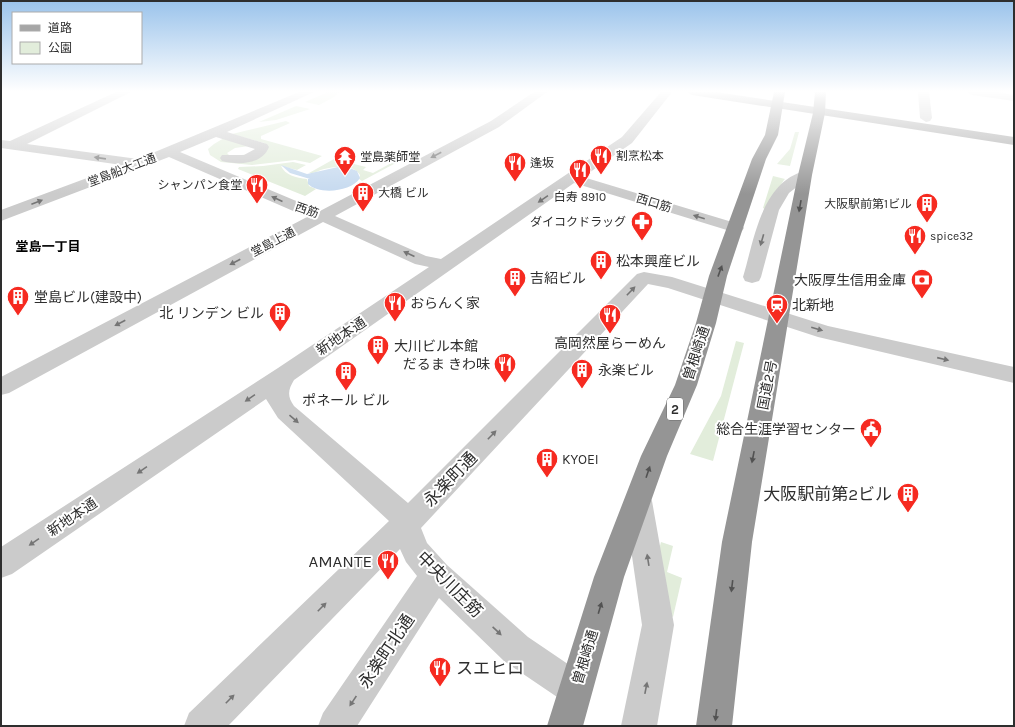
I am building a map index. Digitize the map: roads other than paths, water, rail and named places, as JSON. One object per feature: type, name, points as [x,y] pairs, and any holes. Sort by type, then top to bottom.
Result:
[{"type":"highway","name":"曽根崎通","points":[[565,726],[609,577],[654,456],[686,385],[706,323],[712,296],[760,159],[769,145],[776,126]]},
{"type":"highway","name":"国道2号","points":[[714,726],[737,542],[815,126]]},
{"type":"main road","points":[[939,126],[1014,141]]},
{"type":"street","points":[[5,147],[51,126]]},
{"type":"street","name":"堂島船大工通","points":[[1,216],[169,152],[228,126]]},
{"type":"street","name":"堂島上通","points":[[1,387],[322,216],[480,126]]},
{"type":"street","name":"新地本通","points":[[1,564],[286,374],[573,178],[627,140],[639,126]]},
{"type":"street","points":[[214,132],[262,147],[260,152],[250,157],[240,160],[227,158]]},
{"type":"street","points":[[5,147],[138,164]]},
{"type":"street","name":"西筋","points":[[169,152],[310,214],[322,216],[421,260],[446,265]]},
{"type":"street","points":[[752,277],[771,210],[783,190],[805,176]]},
{"type":"street","name":"西口筋","points":[[573,178],[736,228]]},
{"type":"street","name":"永楽町通","points":[[202,726],[405,525],[644,278],[672,283],[712,296]]},
{"type":"street","points":[[712,296],[833,334],[1014,375]]},
{"type":"street","name":"中央川庄筋","points":[[286,374],[277,388],[277,396],[286,412],[401,514],[416,552],[436,575],[516,649],[575,689]]},
{"type":"street","points":[[638,501],[658,625],[638,726]]},
{"type":"street","name":"永楽町北通","points":[[336,726],[436,575]]},
{"type":"water","points":[[281,165],[307,174],[338,167],[347,167],[357,171],[360,178],[356,183],[342,189],[327,191],[320,190],[308,184],[308,179],[310,179],[290,173]]},
{"type":"place","name":"堂島薬師堂","points":[[345,176]]},
{"type":"place","name":"割烹松本","points":[[601,176]]},
{"type":"place","name":"逢坂","points":[[515,182]]},
{"type":"place","name":"白寿 8910","points":[[580,190]]},
{"type":"place","name":"シャンパン食堂","points":[[257,204]]},
{"type":"place","name":"大橋 ビル","points":[[363,212]]},
{"type":"place","name":"大阪駅前第1ビル","points":[[927,224]]},
{"type":"place","name":"ダイコクドラッグ","points":[[642,242]]},
{"type":"place","name":"spice32","points":[[915,256]]},
{"type":"place","name":"松本興産ビル","points":[[601,280]]},
{"type":"place","name":"吉紹ビル","points":[[515,298]]},
{"type":"place","name":"大阪厚生信用金庫","points":[[922,300]]},
{"type":"place","name":"堂島ビル(建設中)","points":[[18,316]]},
{"type":"place","name":"おらんく家","points":[[395,322]]},
{"type":"place","name":"北新地","points":[[777,324]]},
{"type":"place","name":"北 リンデン ビル","points":[[280,332]]},
{"type":"place","name":"高岡然屋らーめん","points":[[610,334]]},
{"type":"place","name":"大川ビル本館","points":[[378,366]]},
{"type":"place","name":"だるま きわ味","points":[[505,384]]},
{"type":"place","name":"永楽ビル","points":[[582,390]]},
{"type":"place","name":"ポネール ビル","points":[[346,392]]},
{"type":"place","name":"総合生涯学習センター","points":[[871,448]]},
{"type":"place","name":"KYOEI","points":[[547,478]]},
{"type":"place","name":"大阪駅前第2ビル","points":[[908,514]]},
{"type":"place","name":"AMANTE","points":[[388,580]]},
{"type":"place","name":"スエヒロ","points":[[440,688]]},
{"type":"district","name":"堂島一丁目","points":[[48,246]]}]
